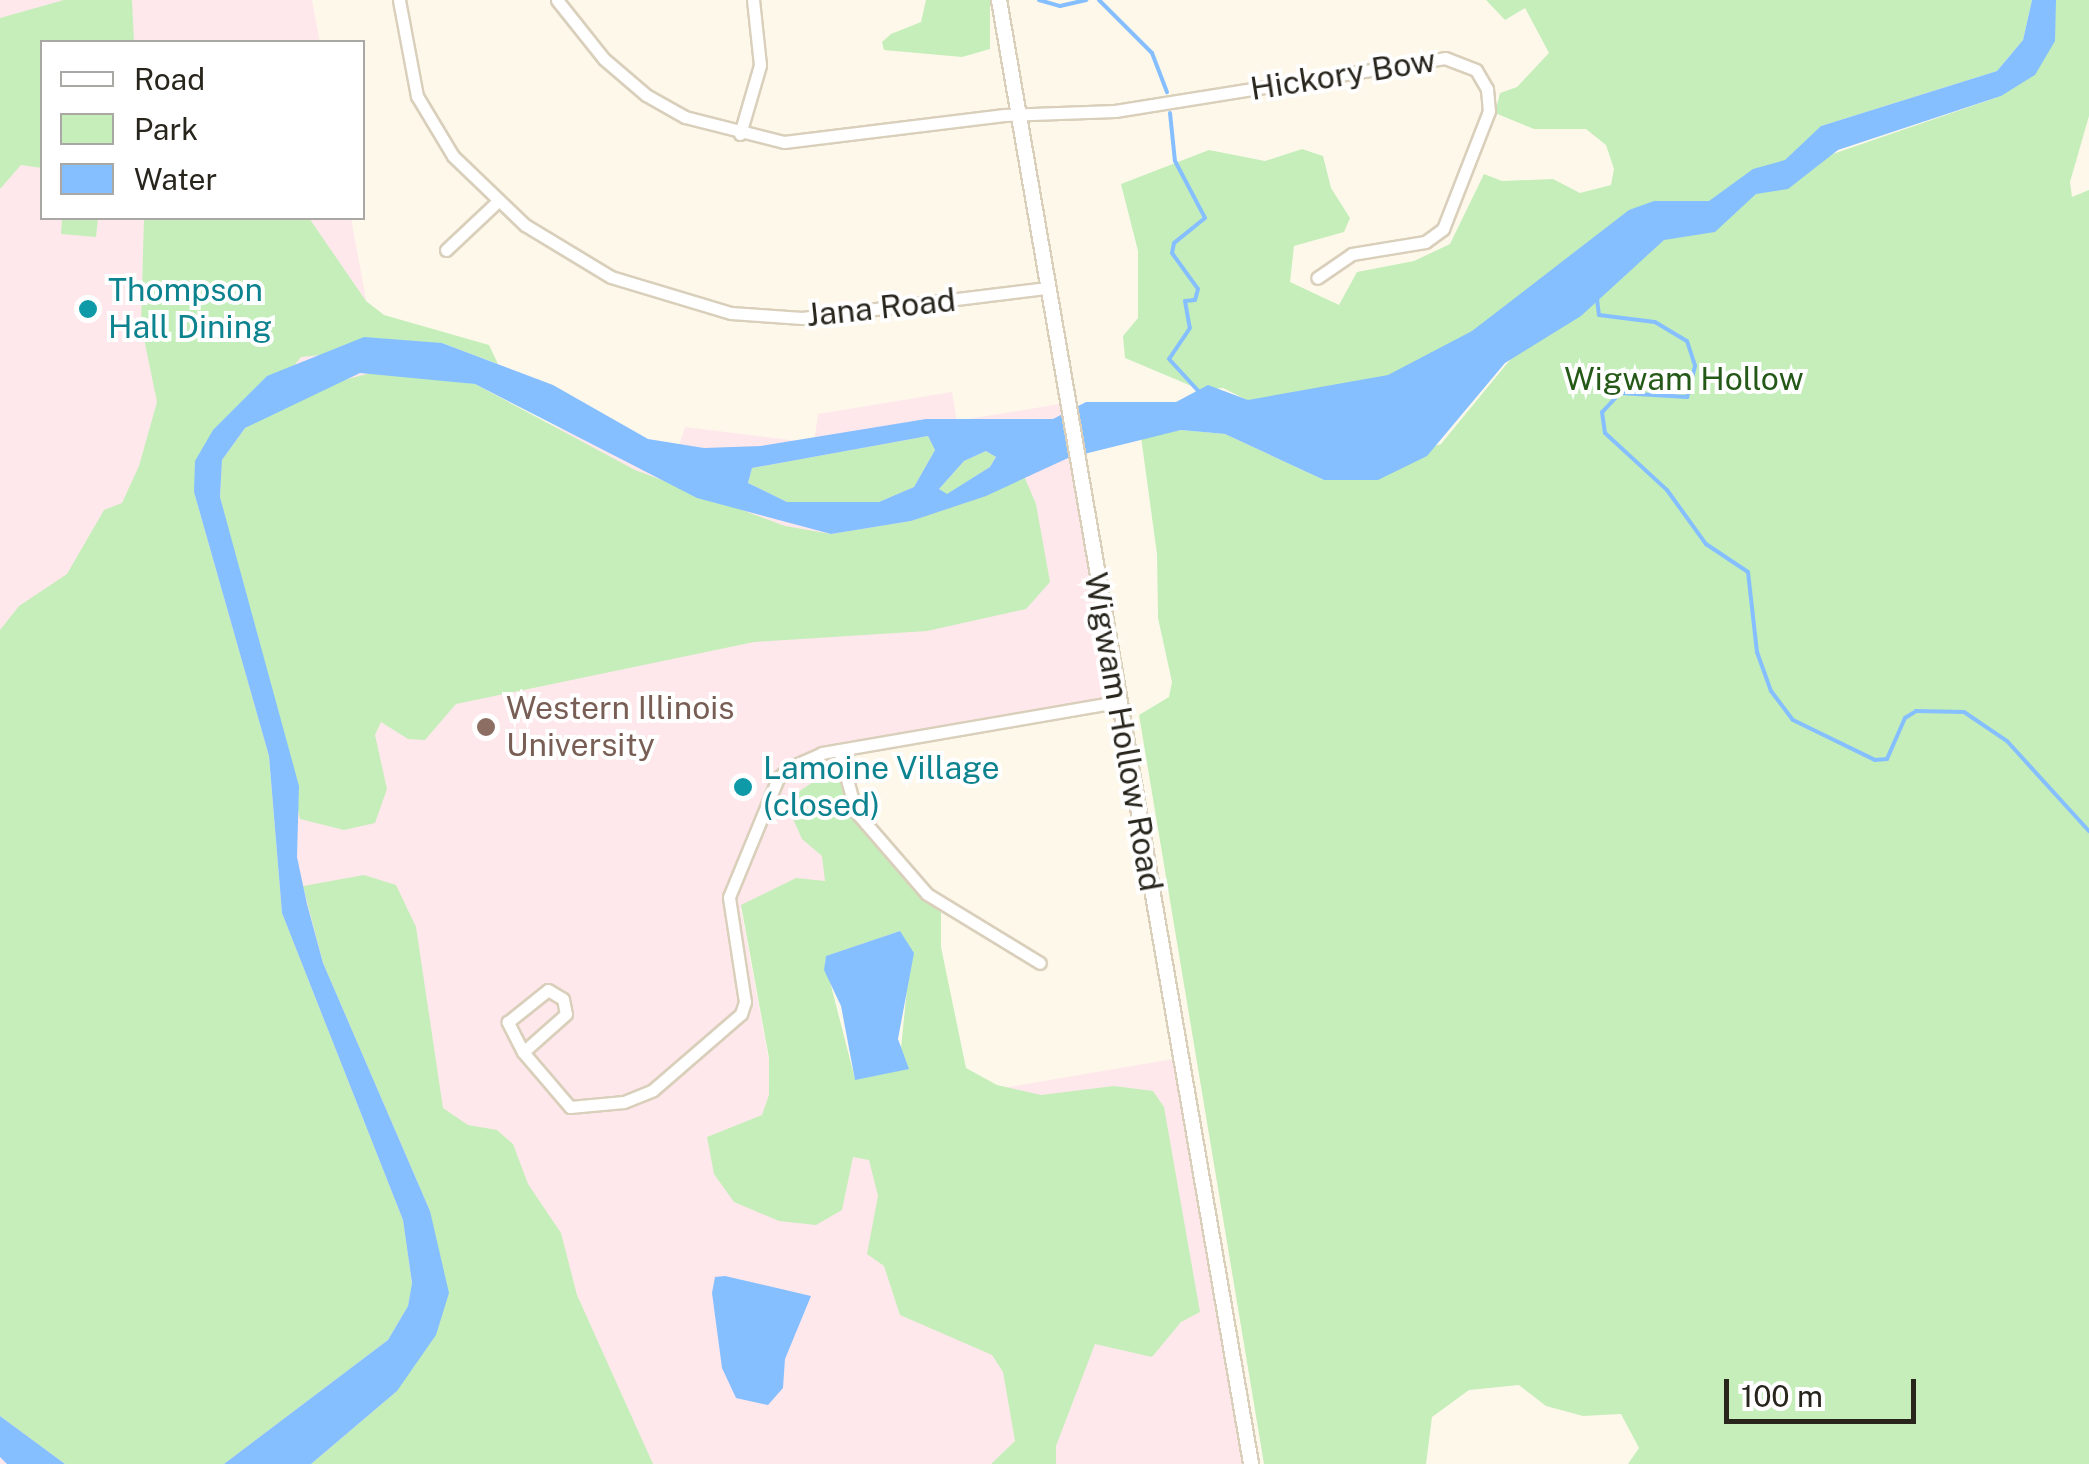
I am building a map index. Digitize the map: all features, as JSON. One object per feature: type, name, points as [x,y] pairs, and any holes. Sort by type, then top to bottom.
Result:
[{"type":"street","name":"Jana Road","points":[[398,0],[424,112],[452,156],[497,202],[611,277],[732,313],[835,318],[1045,288]]},
{"type":"street","points":[[557,0],[604,59],[646,95],[685,117],[740,134],[806,143],[1018,116]]},
{"type":"street","points":[[740,134],[760,66],[753,0]]},
{"type":"street","name":"Wigwam Hollow Road","points":[[1000,0],[1045,288],[1251,1464]]},
{"type":"street","name":"Hickory Bow","points":[[1018,116],[1115,111],[1445,58],[1476,70],[1487,89],[1489,111],[1443,229],[1425,242],[1352,254],[1317,278]]},
{"type":"street","points":[[446,250],[497,202]]},
{"type":"street","points":[[523,1052],[562,1022],[566,1009],[559,994],[542,991],[511,1016],[510,1036],[523,1052],[570,1107],[611,1105],[653,1090],[740,1014],[745,1002],[729,909],[732,888],[778,778],[806,759],[1117,702]]},
{"type":"street","points":[[839,750],[856,812],[928,894],[1040,963]]},
{"type":"shaded area","name":"Western Illinois University","points":[[0,0],[312,0],[320,40],[40,40],[40,220],[351,220],[377,359],[671,470],[685,427],[814,443],[818,414],[952,392],[957,421],[1065,403],[1117,702],[827,753],[836,808],[901,881],[741,909],[781,1126],[1179,1058],[1251,1464],[0,1464]]},
{"type":"green space","points":[[64,0],[132,0],[134,40],[40,40],[40,168],[21,165],[0,189],[0,18]]},
{"type":"green space","points":[[926,0],[990,0],[990,49],[962,57],[884,50],[882,42],[891,34],[921,22]]},
{"type":"green space","name":"Wigwam Hollow","points":[[1486,0],[2032,0],[2023,40],[1997,71],[1821,126],[1827,156],[2001,96],[2056,0],[2089,0],[2089,116],[2070,182],[2072,197],[2089,190],[2089,1464],[1628,1464],[1639,1448],[1621,1414],[1583,1416],[1546,1406],[1519,1385],[1469,1390],[1432,1417],[1426,1464],[1264,1464],[1139,715],[1169,697],[1172,682],[1158,618],[1157,554],[1141,437],[1181,430],[1225,434],[1324,480],[1441,444],[1514,355],[1363,404],[1247,400],[1223,388],[1201,390],[1125,358],[1123,336],[1138,318],[1138,251],[1121,184],[1209,150],[1265,161],[1302,149],[1323,156],[1331,188],[1350,218],[1344,232],[1294,246],[1290,282],[1339,305],[1357,272],[1414,261],[1450,244],[1484,174],[1502,181],[1553,179],[1580,193],[1611,185],[1614,169],[1606,145],[1586,129],[1534,129],[1495,113],[1500,93],[1517,87],[1549,53],[1525,8],[1505,20]]},
{"type":"green space","points":[[62,220],[98,220],[96,237],[61,234]]},
{"type":"green space","points":[[144,220],[310,220],[366,301],[384,315],[489,345],[498,364],[442,343],[301,357],[194,492],[269,756],[282,913],[403,1220],[412,1284],[408,1306],[388,1340],[224,1464],[65,1464],[0,1416],[0,630],[19,606],[67,574],[104,510],[122,503],[139,466],[157,402],[141,324]]},
{"type":"green space","points":[[375,372],[475,384],[635,470],[785,526],[831,534],[911,521],[1024,476],[1036,504],[1050,582],[1026,609],[927,631],[754,642],[456,704],[425,740],[408,739],[381,722],[375,735],[387,789],[375,823],[344,830],[300,819],[220,497],[222,460],[245,428],[324,385]]},
{"type":"green space","points":[[928,436],[935,450],[914,487],[879,502],[787,502],[748,483],[752,468]]},
{"type":"green space","points":[[986,451],[996,457],[990,467],[947,495],[939,489],[964,461]]},
{"type":"green space","points":[[843,775],[849,797],[941,903],[941,947],[966,1068],[997,1085],[1041,1095],[1114,1086],[1153,1091],[1164,1107],[1200,1312],[1181,1322],[1152,1357],[1095,1344],[1056,1446],[1056,1464],[991,1464],[1015,1441],[1003,1372],[992,1355],[900,1315],[884,1266],[867,1254],[878,1196],[869,1160],[853,1157],[842,1210],[816,1225],[779,1221],[734,1202],[714,1174],[707,1137],[762,1115],[769,1095],[769,1058],[741,905],[796,878],[825,881],[822,856],[802,839],[785,801],[819,778]],"holes":[[[900,931],[908,979],[901,1048],[855,1079],[825,962],[827,956]]]},
{"type":"green space","points":[[364,875],[396,885],[416,927],[443,1108],[468,1125],[497,1130],[513,1144],[528,1184],[561,1233],[577,1295],[653,1464],[311,1464],[397,1391],[430,1211],[323,963],[303,886]]},
{"type":"water","points":[[2032,0],[2056,0],[2055,41],[2035,75],[2001,96],[1838,150],[1788,189],[1756,194],[1715,232],[1664,240],[1581,316],[1505,363],[1427,456],[1378,480],[1324,480],[1225,434],[1181,430],[1068,458],[986,496],[911,521],[831,534],[697,498],[475,384],[360,373],[245,428],[222,460],[220,497],[299,786],[297,857],[307,904],[323,963],[430,1211],[449,1293],[436,1335],[397,1391],[311,1464],[224,1464],[388,1340],[408,1306],[412,1283],[403,1220],[282,913],[269,756],[194,492],[195,461],[213,430],[267,376],[364,337],[442,343],[553,385],[648,439],[704,448],[761,446],[926,419],[1053,419],[1086,402],[1176,402],[1208,385],[1248,400],[1388,375],[1472,331],[1629,210],[1654,201],[1709,201],[1753,169],[1785,160],[1821,126],[1997,71],[2023,40]],"holes":[[[928,436],[935,450],[914,487],[879,502],[787,502],[748,483],[752,468]],[[986,451],[996,457],[990,467],[947,494],[939,489],[964,461]]]},
{"type":"water","points":[[900,931],[914,953],[898,1039],[909,1069],[855,1080],[841,1006],[824,970],[826,956]]},
{"type":"water","points":[[715,1277],[811,1296],[785,1359],[783,1388],[768,1405],[736,1398],[722,1368],[712,1293]]},
{"type":"water","points":[[0,1416],[65,1464],[7,1464],[0,1457]]},
{"type":"waterway","points":[[1039,0],[1060,6],[1086,0]]},
{"type":"waterway","points":[[1099,0],[1152,53],[1167,92]]},
{"type":"waterway","points":[[1170,113],[1175,161],[1205,218],[1174,243],[1172,253],[1198,289],[1195,300],[1185,301],[1190,328],[1169,359],[1202,395]]},
{"type":"waterway","points":[[1597,299],[1599,315],[1655,322],[1687,341],[1695,366],[1687,397],[1620,393],[1602,412],[1605,433],[1667,490],[1706,544],[1748,572],[1757,652],[1771,691],[1793,720],[1875,760],[1887,759],[1905,718],[1916,711],[1964,712],[2007,741],[2089,831]]},
{"type":"place","name":"Thompson Hall Dining","points":[[88,309]]},
{"type":"place","name":"Western Illinois University","points":[[486,727]]},
{"type":"place","name":"Lamoine Village (closed)","points":[[743,787]]}]
